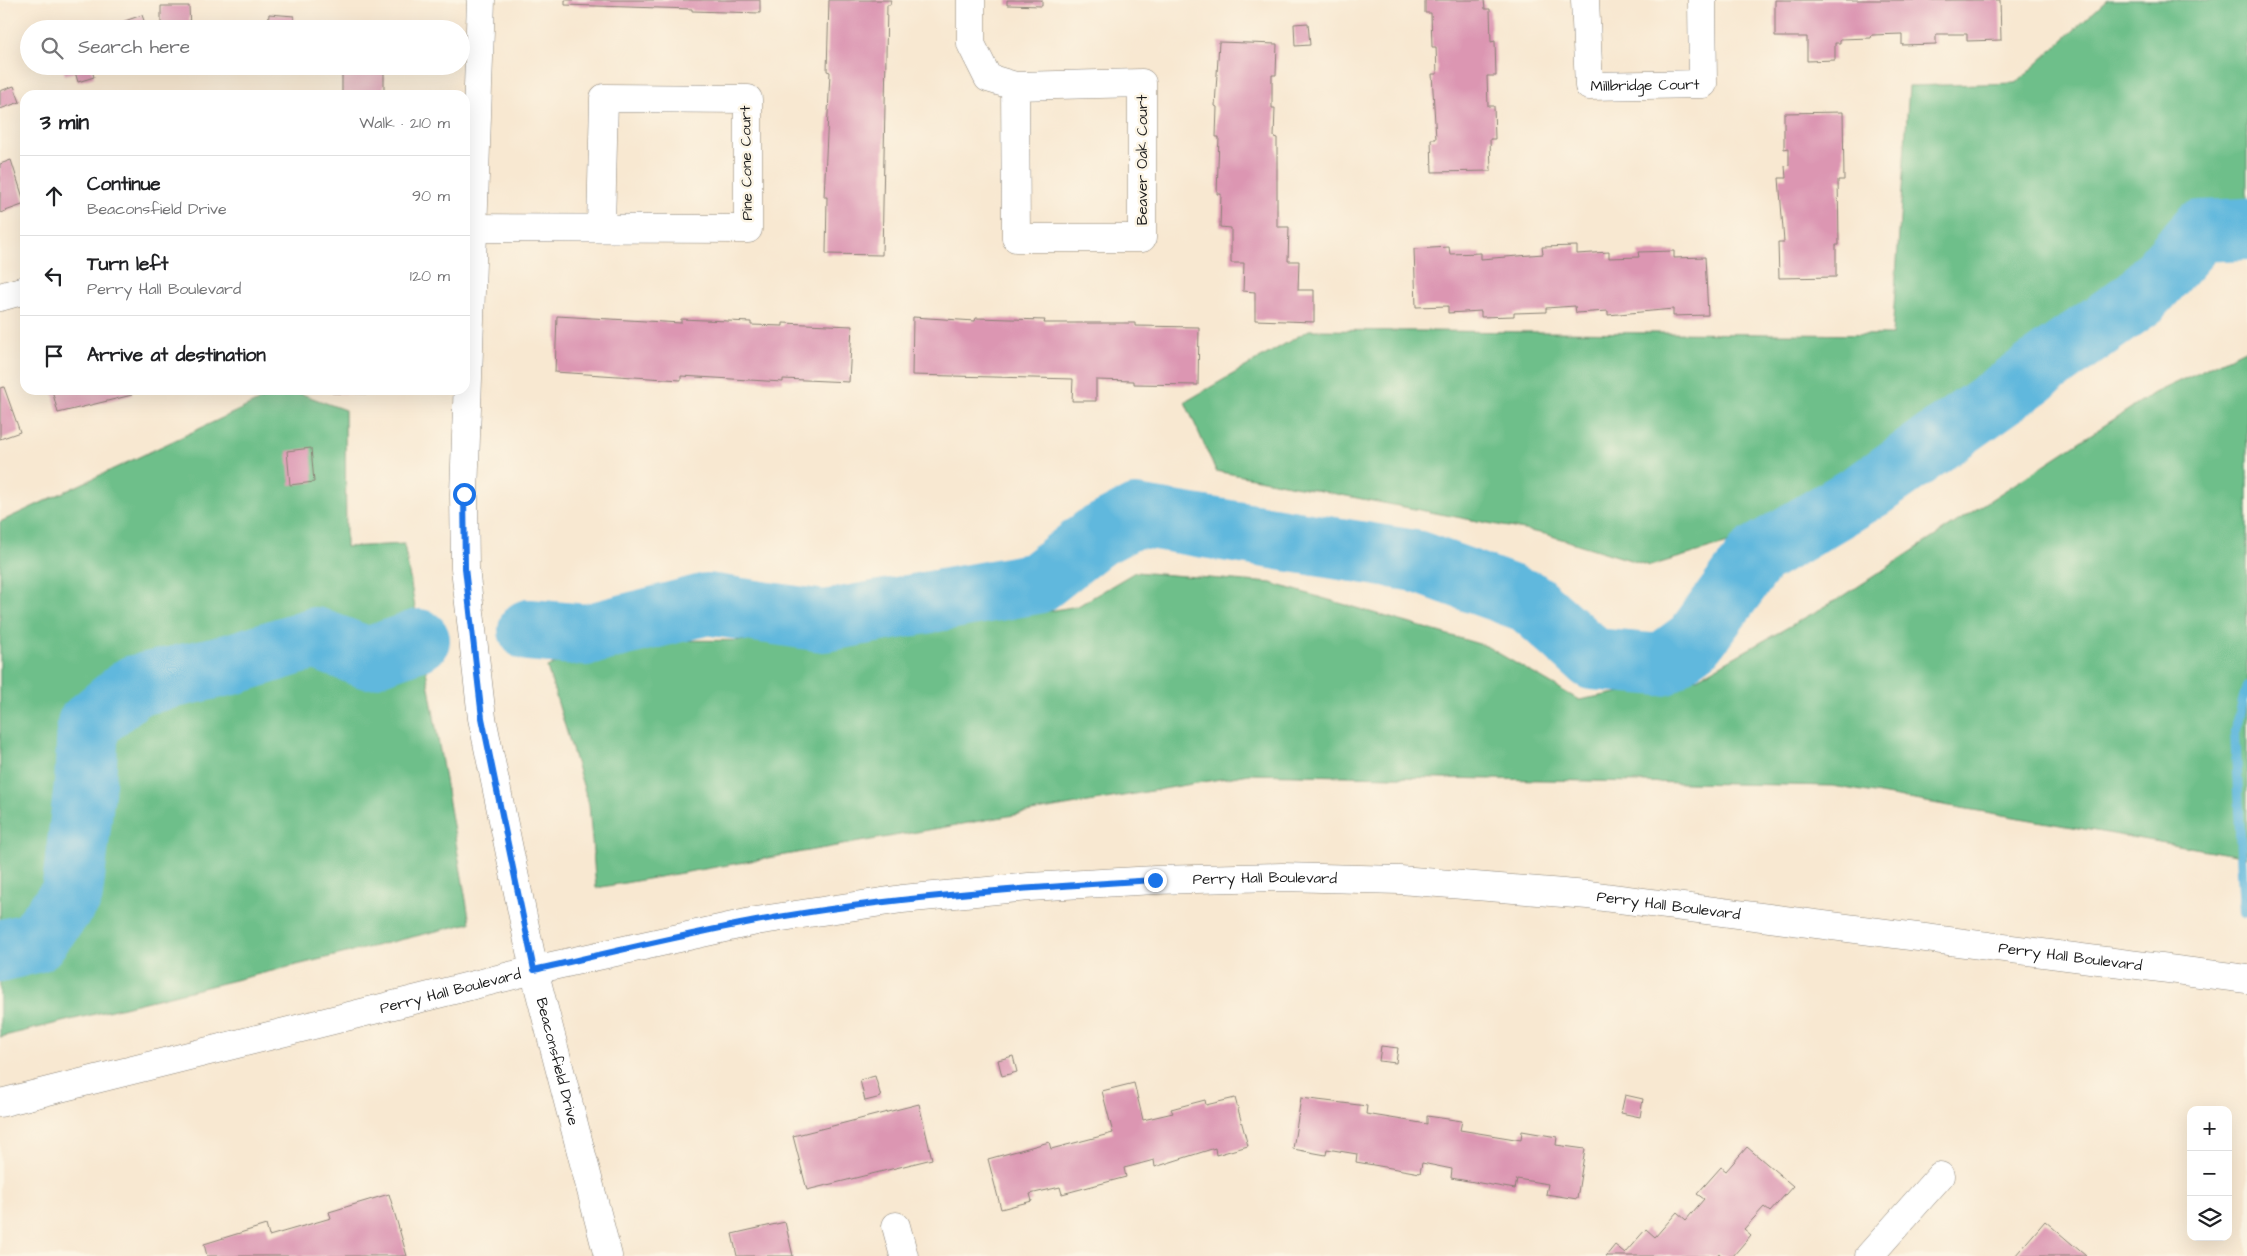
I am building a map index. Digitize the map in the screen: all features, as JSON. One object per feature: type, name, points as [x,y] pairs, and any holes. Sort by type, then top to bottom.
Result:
[{"type":"street","name":"Beaconsfield Drive","points":[[470,209],[481,0]]},
{"type":"street","name":"Beaver Oak Court","points":[[971,0],[971,44],[988,78],[1015,86],[1142,83],[1142,238],[1016,238],[1015,86]]},
{"type":"street","name":"Millbridge Court","points":[[1586,0],[1590,86],[1703,84],[1702,0]]},
{"type":"street","name":"Pine Cone Court","points":[[470,228],[748,229],[748,99],[604,98],[601,227]]},
{"type":"street","points":[[0,297],[20,291]]},
{"type":"street","name":"Beaconsfield Drive","points":[[466,395],[465,568],[482,718],[534,970],[608,1256]]},
{"type":"street","name":"Perry Hall Boulevard","points":[[0,1103],[534,970],[756,921],[902,899],[1029,887],[1145,880],[1282,877],[1400,880],[1588,895],[2247,979]]},
{"type":"street","points":[[1869,1256],[1940,1176]]},
{"type":"street","points":[[896,1226],[904,1256]]},
{"type":"green space","points":[[2107,0],[2247,0],[2247,207],[2199,216],[1968,394],[1762,533],[1650,566],[1545,534],[1216,471],[1185,402],[1309,330],[1892,335],[1909,86],[2016,83]]},
{"type":"green space","points":[[2247,349],[2247,857],[1833,786],[1249,774],[596,888],[589,805],[547,667],[609,640],[877,641],[1078,606],[1135,572],[1271,583],[1486,646],[1579,700],[1697,678],[1842,597],[2154,393]]},
{"type":"green space","points":[[271,395],[304,395],[345,410],[346,547],[404,544],[470,923],[0,1037],[0,522]]},
{"type":"building","points":[[565,0],[760,0],[760,13],[565,5]]},
{"type":"building","points":[[829,0],[891,0],[890,5],[887,5],[882,255],[826,254],[827,197],[824,197],[830,72],[827,71]]},
{"type":"building","points":[[1007,0],[1042,0],[1042,6],[1007,5]]},
{"type":"building","points":[[1425,0],[1484,0],[1485,9],[1490,9],[1491,42],[1495,41],[1496,76],[1487,76],[1488,106],[1494,106],[1495,139],[1490,139],[1491,171],[1432,172],[1431,139],[1436,139],[1432,74],[1437,74],[1436,47],[1432,47],[1431,13],[1425,13]]},
{"type":"building","points":[[1775,0],[2000,0],[2001,40],[1967,41],[1967,34],[1936,34],[1936,44],[1902,45],[1902,34],[1872,35],[1871,38],[1840,39],[1840,43],[1835,43],[1835,60],[1807,61],[1807,37],[1775,37]]},
{"type":"building","points":[[161,6],[189,6],[190,20],[161,20]]},
{"type":"building","points":[[269,14],[294,16],[294,20],[269,20]]},
{"type":"building","points":[[142,15],[144,20],[128,20]]},
{"type":"building","points":[[1308,23],[1310,45],[1295,46],[1294,24]]},
{"type":"building","points":[[1219,42],[1277,44],[1276,75],[1272,75],[1272,108],[1275,108],[1274,137],[1277,138],[1277,227],[1289,227],[1288,261],[1299,261],[1298,290],[1314,290],[1314,322],[1255,320],[1255,292],[1243,291],[1244,263],[1231,263],[1231,228],[1220,227],[1221,194],[1217,194],[1219,137],[1216,137],[1217,107],[1215,106]]},
{"type":"building","points":[[76,75],[93,75],[94,77],[78,82]]},
{"type":"building","points":[[342,75],[384,75],[384,90],[342,90]]},
{"type":"building","points":[[14,86],[20,102],[0,109],[0,91]]},
{"type":"building","points":[[1843,112],[1844,180],[1838,180],[1839,245],[1836,245],[1836,277],[1779,278],[1778,242],[1784,242],[1779,178],[1786,178],[1785,166],[1789,165],[1789,148],[1784,149],[1784,113]]},
{"type":"building","points":[[11,160],[20,188],[20,206],[0,213],[0,164]]},
{"type":"building","points":[[1577,246],[1577,254],[1609,252],[1609,258],[1639,257],[1638,252],[1674,251],[1674,258],[1705,257],[1708,315],[1673,316],[1673,309],[1608,315],[1608,311],[1576,313],[1575,306],[1546,308],[1546,312],[1514,313],[1514,316],[1481,317],[1481,311],[1448,313],[1448,306],[1416,307],[1414,249],[1449,247],[1450,254],[1481,253],[1481,259],[1543,254],[1542,247]]},
{"type":"building","points":[[557,316],[681,323],[681,319],[751,322],[751,325],[783,326],[783,323],[852,326],[849,382],[783,379],[783,382],[681,376],[681,380],[555,372]]},
{"type":"building","points":[[913,317],[975,321],[976,318],[1045,320],[1044,323],[1135,323],[1135,326],[1199,327],[1198,385],[1134,384],[1134,381],[1096,380],[1096,401],[1072,401],[1073,379],[912,375]]},
{"type":"building","points":[[4,387],[20,432],[0,439],[0,388]]},
{"type":"building","points":[[53,395],[132,395],[58,413]]},
{"type":"building","points":[[311,448],[314,482],[290,485],[287,451]]},
{"type":"building","points":[[1381,1046],[1398,1048],[1396,1063],[1379,1061]]},
{"type":"building","points":[[1013,1056],[1017,1072],[1002,1076],[998,1060]]},
{"type":"building","points":[[875,1076],[881,1097],[865,1101],[860,1080]]},
{"type":"building","points":[[1134,1083],[1143,1120],[1173,1113],[1171,1109],[1205,1100],[1206,1105],[1235,1098],[1248,1146],[1216,1155],[1215,1148],[1155,1167],[1154,1160],[1124,1168],[1126,1177],[1062,1194],[1060,1187],[1030,1194],[1032,1201],[1001,1209],[988,1159],[1049,1142],[1051,1149],[1113,1133],[1102,1091]]},
{"type":"building","points":[[1625,1095],[1643,1099],[1640,1117],[1621,1113]]},
{"type":"building","points":[[1301,1098],[1367,1106],[1366,1114],[1427,1124],[1427,1116],[1462,1121],[1460,1130],[1521,1140],[1522,1131],[1557,1137],[1556,1145],[1585,1149],[1577,1199],[1546,1194],[1548,1184],[1517,1179],[1515,1189],[1451,1178],[1452,1169],[1422,1163],[1420,1173],[1356,1162],[1357,1154],[1327,1149],[1326,1155],[1293,1149]]},
{"type":"building","points":[[919,1104],[932,1159],[807,1190],[793,1136]]},
{"type":"building","points":[[1747,1147],[1793,1186],[1770,1212],[1764,1207],[1744,1229],[1751,1235],[1733,1256],[1722,1256],[1719,1253],[1716,1256],[1606,1256],[1615,1245],[1625,1253],[1646,1229],[1655,1237],[1677,1212],[1686,1220],[1704,1199],[1697,1194],[1721,1167],[1726,1171]]},
{"type":"building","points":[[389,1194],[407,1256],[207,1256],[204,1244],[266,1225],[269,1236],[331,1218],[329,1212]]},
{"type":"building","points":[[2045,1221],[2086,1256],[2015,1256]]},
{"type":"building","points":[[785,1222],[793,1256],[737,1256],[732,1234]]},
{"type":"waterway","points":[[529,630],[586,635],[707,604],[824,621],[1037,583],[1094,538],[1136,516],[1415,561],[1529,602],[1593,659],[1661,665],[1695,640],[1757,556],[1871,488],[2141,297],[2200,231],[2247,229]]},
{"type":"waterway","points":[[0,951],[35,942],[72,894],[85,784],[88,724],[134,686],[232,664],[315,638],[368,658],[419,640]]},
{"type":"waterway","points":[[2244,913],[2235,731],[2247,686]]},
{"type":"route","points":[[464,494],[465,568],[472,645],[482,718],[534,970],[756,921],[902,899],[1029,887],[1155,880]]}]
